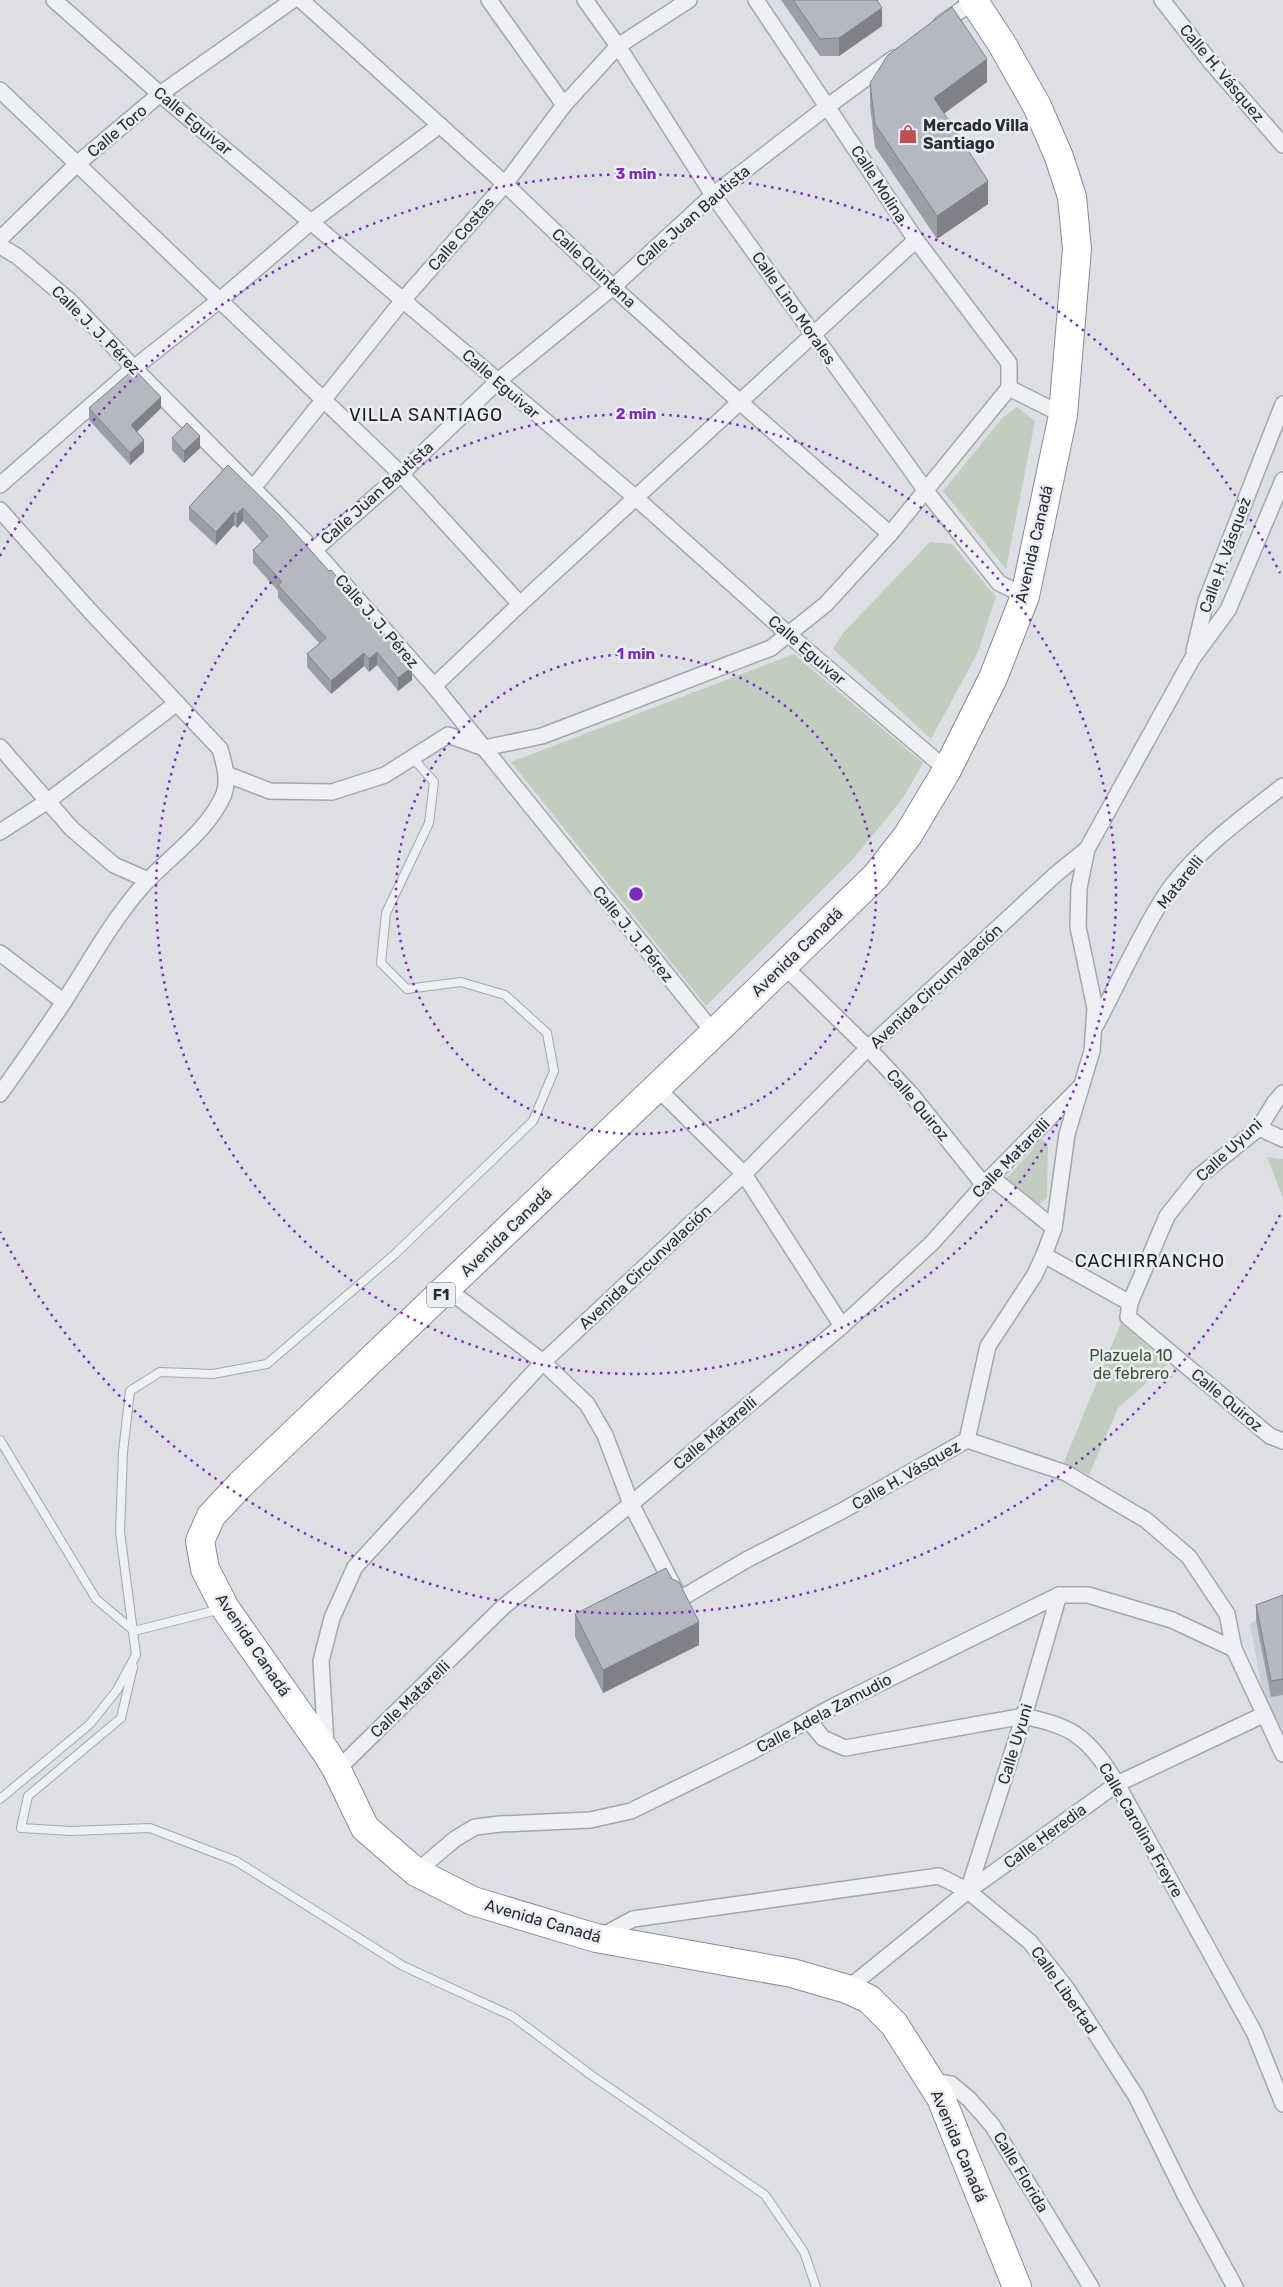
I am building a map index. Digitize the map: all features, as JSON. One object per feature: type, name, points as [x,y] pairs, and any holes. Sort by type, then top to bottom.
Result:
[{"type":"highway","name":"Avenida Canadá","points":[[974,0],[1002,44],[1037,106],[1059,157],[1072,197],[1077,249],[1063,415],[1024,596],[993,678],[947,770],[908,835],[876,876],[714,1033],[240,1484],[211,1516],[200,1541],[205,1569],[225,1608],[332,1761],[365,1828],[416,1872],[473,1901],[596,1938],[792,1973],[847,1989],[869,1999],[894,2024],[941,2098],[1017,2287]]},
{"type":"street","name":"Calle Eguivar","points":[[54,0],[160,94],[636,498],[788,634],[947,770]]},
{"type":"street","name":"Calle Toro","points":[[0,239],[77,164],[160,94],[293,0]]},
{"type":"street","name":"Calle Quintana","points":[[301,0],[505,184],[613,287],[890,534]]},
{"type":"street","points":[[489,0],[564,105]]},
{"type":"street","name":"Calle Lino Morales","points":[[585,0],[618,46],[713,195],[813,337],[926,491],[999,583],[1024,596]]},
{"type":"street","name":"Calle Costas","points":[[253,488],[404,300],[505,184],[564,105],[618,46],[688,0]]},
{"type":"street","name":"Calle Molina","points":[[756,0],[916,240],[1009,363],[1009,388]]},
{"type":"street","points":[[925,36],[974,0]]},
{"type":"street","name":"Calle H. Vásquez","points":[[1162,0],[1209,60],[1283,144]]},
{"type":"street","name":"Calle Juan Bautista","points":[[314,550],[400,474],[498,381],[613,287],[713,195],[828,106],[909,47]]},
{"type":"street","points":[[0,90],[220,299],[400,474],[520,604]]},
{"type":"street","points":[[0,485],[134,368],[311,222],[440,125]]},
{"type":"street","points":[[434,686],[520,604],[813,337],[916,240]]},
{"type":"street","name":"Calle J. J. Pérez","points":[[0,246],[16,256],[71,302],[314,550],[434,686],[714,1033]]},
{"type":"street","points":[[226,774],[270,791],[332,792],[385,775],[448,735],[484,748],[542,736],[771,648],[826,604],[890,534],[1009,388],[1063,415]]},
{"type":"street","name":"Calle H. Vásquez","points":[[1192,660],[1206,601],[1283,404]]},
{"type":"street","name":"Calle H. Vásquez","points":[[1192,660],[1228,610],[1283,480]]},
{"type":"street","points":[[0,510],[90,611],[220,749],[226,774],[224,793],[213,812],[195,835],[148,880],[110,927],[64,1002],[0,1094]]},
{"type":"street","points":[[1087,849],[1192,660]]},
{"type":"street","points":[[0,832],[48,801],[177,703]]},
{"type":"street","points":[[0,747],[72,829],[114,865],[148,880]]},
{"type":"street","name":"Matarelli","points":[[1093,1029],[1164,896],[1193,862],[1251,811],[1283,786]]},
{"type":"street","name":"Calle H. Vásquez","points":[[631,1504],[678,1595],[685,1596],[748,1559],[842,1511],[967,1440],[988,1346],[1034,1276],[1044,1256],[1054,1228],[1066,1134],[1092,1051],[1094,1008],[1078,927],[1078,888],[1087,849]]},
{"type":"street","name":"Avenida Circunvalación","points":[[332,1761],[322,1661],[332,1618],[355,1568],[543,1362],[744,1174],[868,1048],[1056,874],[1087,849]]},
{"type":"street","points":[[0,953],[64,1002]]},
{"type":"street","name":"Calle Quiroz","points":[[783,965],[868,1048],[988,1181],[1054,1228]]},
{"type":"street","name":"Calle Matarelli","points":[[332,1761],[503,1607],[631,1504],[842,1326],[932,1243],[988,1181],[1082,1085]]},
{"type":"street","points":[[656,1087],[744,1174],[842,1326]]},
{"type":"street","name":"Calle Uyuni","points":[[1129,1310],[1167,1216],[1198,1177],[1258,1128],[1283,1093]]},
{"type":"street","points":[[1258,1128],[1283,1139]]},
{"type":"street","name":"Calle Quiroz","points":[[1044,1256],[1129,1310],[1270,1436],[1283,1441]]},
{"type":"street","points":[[446,1289],[543,1362],[587,1404],[605,1435],[631,1504]]},
{"type":"street","points":[[967,1440],[1066,1473],[1146,1520],[1189,1557],[1227,1614],[1234,1650],[1283,1754]]},
{"type":"street","name":"Calle Uyuni","points":[[968,1891],[1024,1716],[1059,1595]]},
{"type":"street","name":"Calle Adela Zamudio","points":[[416,1872],[454,1839],[475,1827],[590,1820],[631,1811],[809,1721],[834,1706],[1059,1595],[1088,1595],[1172,1620],[1234,1650]]},
{"type":"street","name":"Calle Heredia","points":[[847,1989],[968,1891],[1117,1784],[1263,1715]]},
{"type":"street","name":"Calle Carolina Freyre","points":[[809,1721],[823,1738],[845,1748],[1024,1716],[1047,1722],[1075,1734],[1100,1758],[1117,1784],[1254,2032],[1283,2104]]},
{"type":"street","name":"Calle Libertad","points":[[596,1938],[633,1919],[938,1876],[968,1891],[1030,1942],[1067,1989],[1136,2096],[1186,2197],[1235,2287]]},
{"type":"street","name":"Calle Florida","points":[[930,2081],[951,2084],[969,2099],[992,2125],[1091,2287]]},
{"type":"lane","points":[[412,757],[434,782],[429,823],[386,913],[381,963],[408,989],[461,982],[505,995],[547,1033],[554,1071],[533,1121],[395,1254],[267,1364],[213,1374],[160,1372],[130,1391],[123,1452],[120,1532],[136,1655],[121,1718],[28,1796],[21,1828],[71,1831],[150,1828],[184,1841],[236,1861],[403,1966],[512,2016],[591,2075],[765,2194],[804,2252],[816,2287]]},
{"type":"lane","points":[[0,1440],[96,1599],[134,1631]]},
{"type":"lane","points":[[134,1631],[225,1608]]},
{"type":"lane","points":[[0,1798],[90,1724],[117,1690],[136,1655]]},
{"type":"shaded area","points":[[1283,1610],[1283,1730],[1264,1701],[1250,1623]]},
{"type":"green space","points":[[1017,407],[1035,421],[1006,569],[943,491],[1003,417]]},
{"type":"green space","points":[[930,542],[952,544],[996,597],[978,652],[931,739],[833,649],[843,633]]},
{"type":"green space","points":[[794,654],[923,763],[903,798],[854,858],[706,1006],[511,762]]},
{"type":"green space","points":[[1042,1139],[1048,1144],[1047,1198],[1040,1204],[1032,1201],[1006,1179]]},
{"type":"green space","points":[[1267,1157],[1283,1159],[1283,1198]]},
{"type":"green space","name":"Plazuela 10 de febrero","points":[[1121,1323],[1168,1364],[1118,1408],[1089,1475],[1064,1462]]},
{"type":"building","points":[[793,0],[877,0],[882,8],[839,38],[820,39]]},
{"type":"building","name":"Mercado Villa Santiago","points":[[952,7],[987,59],[934,98],[988,181],[937,216],[875,124],[870,83],[888,55]]},
{"type":"building","points":[[134,369],[161,397],[131,425],[144,440],[130,453],[89,408]]},
{"type":"building","points":[[187,423],[200,436],[184,451],[172,438]]},
{"type":"building","points":[[228,465],[280,516],[329,571],[331,570],[412,667],[398,678],[377,652],[369,659],[364,653],[331,681],[307,654],[326,638],[278,585],[282,582],[253,550],[268,536],[243,508],[237,514],[234,512],[216,532],[189,507]]},
{"type":"building","points":[[666,1568],[672,1579],[679,1582],[699,1622],[603,1670],[575,1614]]},
{"type":"building","points":[[1283,1595],[1283,1679],[1271,1681],[1256,1605]]},
{"type":"place","name":"Mercado Villa Santiago","points":[[908,134]]},
{"type":"district","name":"VILLA SANTIAGO","points":[[426,415]]},
{"type":"district","name":"CACHIRRANCHO","points":[[1150,1261]]}]
